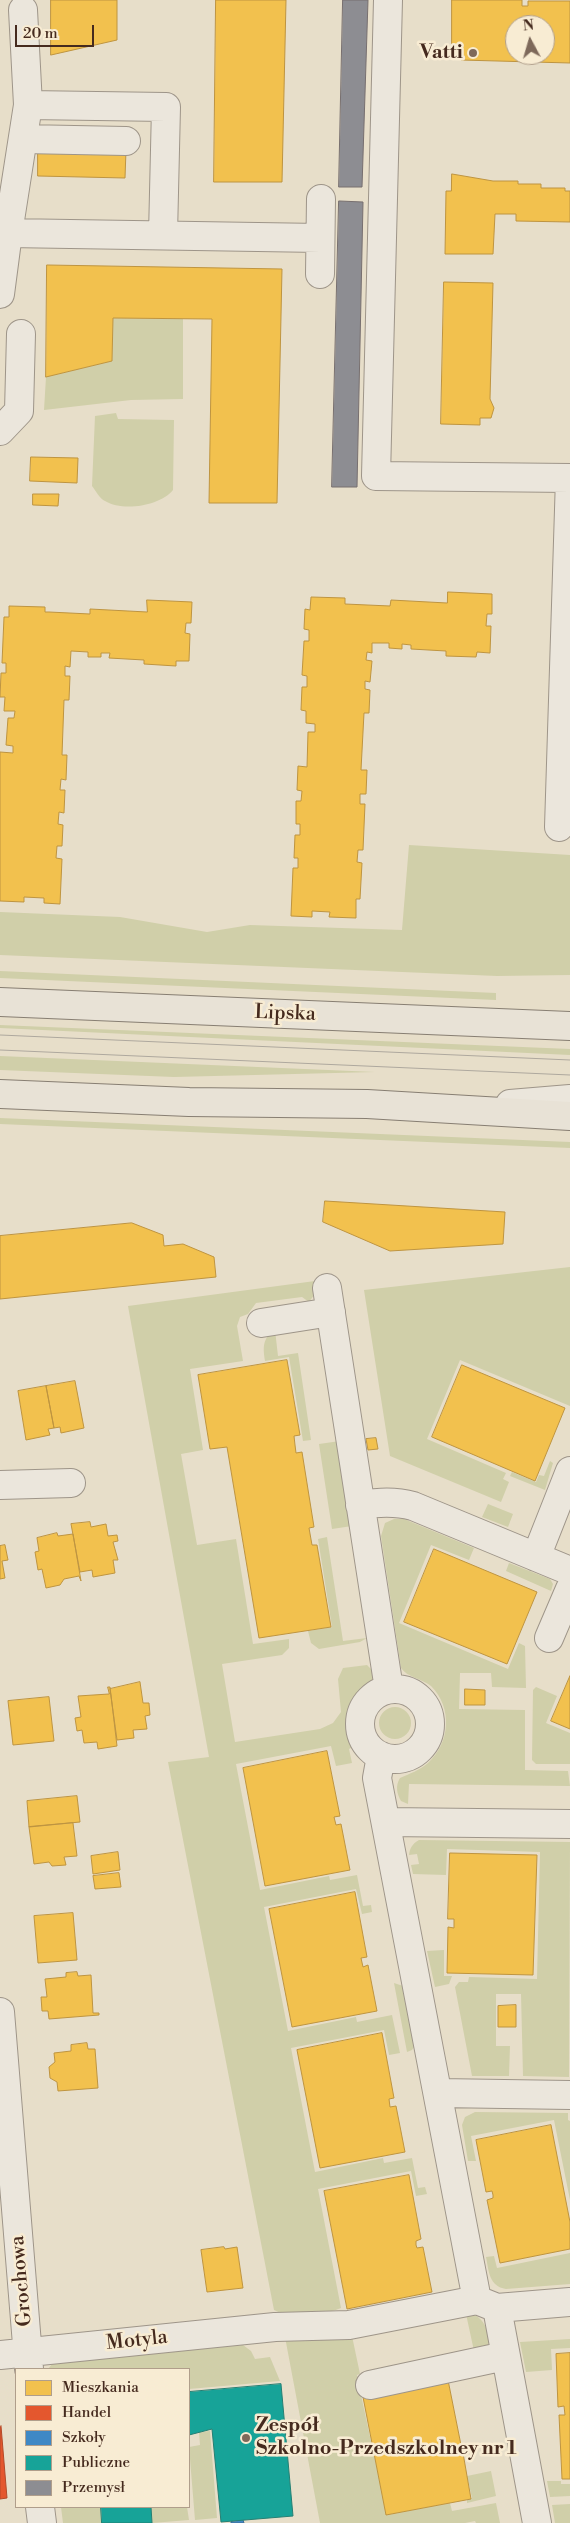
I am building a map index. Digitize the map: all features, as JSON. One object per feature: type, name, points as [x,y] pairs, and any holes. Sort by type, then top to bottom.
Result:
[{"type":"main road","name":"Lipska","points":[[0,1002],[570,1026]]},
{"type":"main road","points":[[0,1094],[189,1102],[448,1107],[570,1116]]},
{"type":"street","points":[[388,0],[376,476],[570,478],[559,827]]},
{"type":"street","points":[[0,294],[28,105],[24,10]]},
{"type":"street","points":[[28,105],[166,107],[163,235]]},
{"type":"street","points":[[23,139],[126,141]]},
{"type":"street","points":[[320,274],[321,199]]},
{"type":"street","points":[[8,233],[320,238]]},
{"type":"street","points":[[0,430],[19,411],[20,334]]},
{"type":"street","points":[[448,1107],[570,1099]]},
{"type":"street","points":[[261,1323],[329,1300],[389,1689]]},
{"type":"street","points":[[536,1557],[570,1471]]},
{"type":"street","points":[[0,1485],[71,1483]]},
{"type":"street","points":[[360,1505],[382,1501],[400,1502],[570,1571]]},
{"type":"street","points":[[550,1638],[570,1589]]},
{"type":"street","points":[[389,1689],[411,1692],[420,1699],[430,1720],[428,1732],[423,1743],[415,1752],[404,1757],[381,1756],[364,1741],[360,1731],[360,1720],[369,1700],[389,1689]]},
{"type":"street","points":[[381,1756],[377,1778],[439,2093],[487,2304],[505,2356],[537,2523]]},
{"type":"street","points":[[386,1822],[570,1824]]},
{"type":"street","name":"Grochowa","points":[[0,2012],[28,2360]]},
{"type":"street","points":[[439,2093],[570,2095]]},
{"type":"street","name":"Motyla","points":[[0,2355],[28,2360],[275,2327],[349,2325],[487,2304],[570,2302]]},
{"type":"street","points":[[370,2385],[505,2356]]},
{"type":"street","points":[[40,2508],[42,2523]]},
{"type":"green space","points":[[113,318],[183,319],[183,399],[131,400],[44,410],[46,377],[112,361]]},
{"type":"green space","points":[[116,413],[118,419],[174,420],[173,490],[167,496],[141,506],[121,506],[101,499],[92,486],[95,416]]},
{"type":"green space","points":[[409,845],[570,855],[570,975],[497,976],[0,955],[0,912],[120,917],[207,932],[250,925],[402,930]]},
{"type":"green space","points":[[0,971],[496,993],[496,1000],[0,978]]},
{"type":"green space","points":[[0,1025],[570,1049],[570,1055],[0,1028]]},
{"type":"green space","points":[[0,1056],[375,1072],[174,1077],[0,1070]]},
{"type":"green space","points":[[0,1118],[570,1142],[570,1148],[0,1124]]},
{"type":"green space","points":[[570,1267],[570,1406],[460,1360],[427,1439],[506,1473],[503,1479],[509,1482],[501,1502],[390,1456],[364,1290]]},
{"type":"green space","points":[[315,1281],[317,1291],[309,1302],[302,1297],[256,1303],[248,1314],[240,1317],[237,1326],[243,1361],[190,1369],[203,1450],[181,1454],[197,1545],[236,1539],[253,1644],[289,1639],[289,1648],[282,1655],[222,1664],[235,1742],[320,1729],[333,1723],[341,1712],[338,1679],[343,1668],[367,1665],[373,1671],[375,1680],[359,1698],[352,1711],[351,1724],[356,1745],[349,1749],[352,1763],[336,1766],[331,1746],[236,1764],[260,1890],[329,1876],[330,1880],[357,1875],[363,1906],[371,1905],[372,1912],[362,1914],[356,1889],[264,1907],[288,2031],[356,2017],[357,2022],[392,2015],[400,2053],[389,2055],[384,2030],[291,2048],[315,2172],[383,2158],[384,2163],[412,2158],[418,2188],[425,2187],[427,2194],[416,2196],[411,2171],[318,2189],[341,2308],[316,2315],[299,2316],[274,2310],[168,1762],[209,1757],[128,1306]]},
{"type":"green space","points":[[275,1330],[278,1356],[298,1353],[311,1440],[303,1441],[289,1357],[265,1361],[264,1344],[268,1336]]},
{"type":"green space","points":[[340,1441],[352,1526],[332,1529],[319,1444]]},
{"type":"green space","points":[[550,1461],[553,1463],[545,1490],[510,1476],[512,1472],[536,1482],[539,1475],[544,1476]]},
{"type":"green space","points":[[488,1504],[513,1514],[508,1527],[482,1517]]},
{"type":"green space","points":[[394,1519],[404,1519],[474,1548],[469,1560],[431,1545],[399,1623],[508,1669],[519,1643],[525,1646],[526,1688],[492,1687],[491,1673],[460,1673],[459,1709],[525,1710],[525,1770],[568,1771],[570,1786],[409,1784],[408,1804],[401,1801],[397,1790],[400,1778],[422,1768],[435,1755],[441,1746],[444,1736],[446,1715],[443,1704],[431,1686],[407,1674],[401,1668],[381,1536],[385,1523]]},
{"type":"green space","points":[[327,1537],[343,1641],[367,1638],[360,1642],[319,1649],[311,1643],[308,1631],[332,1627],[318,1539]]},
{"type":"green space","points":[[509,1563],[550,1579],[553,1584],[551,1591],[506,1571]]},
{"type":"green space","points":[[536,1687],[557,1696],[546,1723],[570,1733],[570,1764],[536,1764],[532,1760],[533,1690]]},
{"type":"green space","points":[[395,1707],[401,1708],[406,1712],[410,1717],[410,1729],[406,1734],[401,1738],[395,1739],[389,1738],[384,1734],[380,1729],[379,1723],[380,1717],[384,1712],[389,1708]]},
{"type":"green space","points":[[419,1840],[570,1842],[569,2077],[523,2076],[521,1994],[496,1994],[496,2046],[510,2046],[509,2076],[472,2076],[455,1987],[459,1982],[468,1982],[469,1977],[537,1979],[540,1852],[447,1849],[446,1875],[413,1874],[411,1865],[419,1864],[417,1854],[409,1855],[409,1853],[413,1845]]},
{"type":"green space","points":[[444,1950],[444,1976],[452,1976],[449,1984],[435,1987],[427,1951]]},
{"type":"green space","points":[[394,1983],[403,1986],[417,2043],[412,2050],[407,2052]]},
{"type":"green space","points":[[475,2112],[568,2113],[568,2120],[570,2121],[570,2200],[554,2120],[471,2136],[476,2161],[468,2161],[462,2125],[465,2117]]},
{"type":"green space","points":[[570,2253],[570,2284],[506,2289],[493,2282],[486,2257],[494,2256],[497,2268]]},
{"type":"green space","points":[[466,2314],[476,2316],[483,2322],[491,2340],[486,2348],[474,2351]]},
{"type":"green space","points":[[352,2336],[360,2374],[357,2375],[387,2515],[450,2503],[452,2511],[496,2503],[500,2523],[476,2523],[475,2521],[465,2523],[320,2523],[285,2337]]},
{"type":"green space","points":[[570,2339],[570,2348],[551,2349],[552,2370],[526,2372],[520,2342]]},
{"type":"green space","points":[[243,2345],[251,2351],[255,2359],[270,2357],[280,2381],[190,2389],[190,2368],[49,2368],[52,2364]]},
{"type":"green space","points":[[210,2431],[217,2518],[195,2520],[190,2447],[200,2445],[199,2432]]},
{"type":"green space","points":[[491,2471],[496,2496],[467,2503],[467,2500],[472,2498],[467,2476]]},
{"type":"green space","points":[[547,2481],[561,2481],[561,2484],[570,2484],[570,2496],[550,2497]]},
{"type":"green space","points":[[570,2504],[570,2523],[555,2523],[552,2505]]},
{"type":"green space","points":[[61,2508],[101,2508],[102,2523],[63,2523]]},
{"type":"green space","points":[[151,2508],[187,2508],[189,2520],[152,2523]]},
{"type":"building: Mieszkania","points":[[51,0],[117,0],[117,40],[51,55]]},
{"type":"building: Mieszkania","points":[[216,0],[286,0],[282,182],[214,182]]},
{"type":"building: Mieszkania","points":[[452,0],[522,0],[522,6],[528,6],[528,1],[570,1],[570,63],[555,63],[555,15],[505,15],[505,61],[461,60],[461,53],[452,53]]},
{"type":"building: Mieszkania","points":[[38,149],[126,150],[125,178],[38,176]]},
{"type":"building: Mieszkania","points":[[452,174],[493,181],[518,181],[518,184],[541,184],[541,188],[565,188],[565,191],[570,191],[570,222],[516,221],[516,214],[495,214],[493,254],[445,254],[446,191],[451,191]]},
{"type":"building: Mieszkania","points":[[47,265],[282,269],[277,503],[209,503],[212,319],[113,318],[112,361],[46,377]]},
{"type":"building: Mieszkania","points":[[444,282],[493,283],[490,399],[494,408],[491,418],[480,418],[480,425],[441,424]]},
{"type":"building: Mieszkania","points":[[31,457],[78,458],[77,483],[30,481]]},
{"type":"building: Mieszkania","points":[[33,494],[59,494],[58,506],[33,505]]},
{"type":"building: Mieszkania","points":[[448,592],[492,594],[492,614],[487,614],[486,626],[491,626],[490,653],[477,652],[476,657],[446,656],[446,651],[411,649],[411,645],[402,644],[402,649],[389,648],[389,643],[372,643],[372,653],[367,652],[366,660],[372,661],[370,682],[365,681],[365,689],[370,690],[369,713],[364,713],[361,770],[367,770],[366,794],[360,794],[360,804],[365,804],[363,850],[358,850],[357,862],[362,863],[360,899],[356,899],[356,918],[329,917],[330,912],[312,911],[312,917],[291,916],[293,868],[298,868],[298,858],[294,858],[295,835],[300,835],[300,824],[296,824],[296,801],[301,801],[302,791],[297,790],[298,766],[307,767],[308,732],[315,732],[315,724],[306,723],[306,711],[301,710],[302,687],[307,687],[307,676],[302,675],[304,641],[309,641],[309,630],[304,629],[305,609],[310,610],[311,597],[345,598],[345,604],[390,606],[391,600],[447,603]]},
{"type":"building: Mieszkania","points":[[147,600],[192,602],[191,623],[186,623],[185,633],[190,634],[189,661],[176,661],[176,666],[144,664],[144,660],[109,658],[110,653],[101,653],[101,657],[88,657],[88,652],[71,651],[70,667],[65,666],[65,676],[70,676],[69,700],[64,700],[62,755],[67,755],[66,780],[61,779],[60,790],[65,790],[64,813],[59,812],[58,824],[63,825],[62,846],[57,846],[56,858],[62,859],[60,904],[44,903],[44,898],[24,897],[24,902],[0,901],[0,752],[13,753],[13,746],[6,745],[8,718],[14,718],[15,711],[4,711],[5,697],[0,697],[1,673],[6,673],[6,663],[2,663],[4,617],[9,617],[9,606],[45,607],[45,612],[90,614],[90,609],[147,612]]},
{"type":"building: Mieszkania","points":[[325,1201],[505,1212],[503,1244],[390,1251],[323,1222]]},
{"type":"building: Mieszkania","points":[[132,1223],[163,1235],[164,1246],[183,1244],[214,1257],[216,1277],[0,1299],[0,1236]]},
{"type":"building: Mieszkania","points":[[287,1360],[300,1435],[294,1436],[296,1453],[302,1452],[314,1527],[309,1528],[312,1545],[317,1545],[331,1627],[259,1638],[227,1447],[210,1449],[198,1375]]},
{"type":"building: Mieszkania","points":[[462,1365],[565,1408],[535,1481],[432,1437]]},
{"type":"building: Mieszkania","points":[[75,1381],[84,1428],[61,1433],[60,1427],[54,1428],[46,1386]]},
{"type":"building: Mieszkania","points":[[46,1386],[54,1428],[48,1429],[50,1435],[26,1440],[18,1391]]},
{"type":"building: Mieszkania","points":[[376,1438],[378,1449],[368,1450],[366,1439]]},
{"type":"building: Mieszkania","points":[[90,1522],[91,1527],[106,1524],[108,1536],[117,1535],[118,1541],[113,1542],[118,1560],[113,1560],[115,1573],[93,1577],[92,1570],[80,1572],[71,1524]]},
{"type":"building: Mieszkania","points":[[57,1533],[58,1536],[73,1534],[81,1581],[79,1576],[64,1579],[60,1585],[46,1588],[42,1569],[38,1570],[35,1552],[39,1551],[37,1538]]},
{"type":"building: Mieszkania","points":[[5,1545],[8,1560],[2,1561],[5,1578],[0,1579],[0,1546]]},
{"type":"building: Mieszkania","points":[[434,1549],[537,1592],[507,1664],[404,1622]]},
{"type":"building: Mieszkania","points":[[570,1676],[570,1729],[551,1721]]},
{"type":"building: Mieszkania","points":[[140,1682],[143,1703],[149,1703],[150,1715],[145,1716],[147,1729],[133,1730],[134,1738],[117,1740],[110,1689]]},
{"type":"building: Mieszkania","points":[[108,1687],[110,1687],[117,1746],[98,1749],[97,1742],[84,1743],[82,1730],[77,1731],[75,1718],[81,1717],[78,1696],[109,1694]]},
{"type":"building: Mieszkania","points":[[465,1689],[485,1690],[485,1705],[465,1705]]},
{"type":"building: Mieszkania","points":[[49,1697],[54,1741],[13,1745],[8,1701]]},
{"type":"building: Mieszkania","points":[[327,1751],[340,1816],[334,1817],[336,1825],[341,1824],[350,1870],[265,1886],[243,1768]]},
{"type":"building: Mieszkania","points":[[77,1796],[80,1822],[29,1827],[27,1801]]},
{"type":"building: Mieszkania","points":[[73,1823],[77,1856],[64,1857],[66,1865],[52,1866],[49,1862],[34,1864],[29,1827]]},
{"type":"building: Mieszkania","points":[[118,1852],[120,1870],[93,1874],[91,1856]]},
{"type":"building: Mieszkania","points":[[450,1853],[537,1855],[533,1975],[447,1973],[448,1927],[454,1928],[454,1919],[448,1919]]},
{"type":"building: Mieszkania","points":[[119,1873],[121,1887],[95,1889],[93,1876]]},
{"type":"building: Mieszkania","points":[[355,1892],[367,1957],[361,1958],[363,1967],[368,1965],[377,2011],[292,2027],[269,1909]]},
{"type":"building: Mieszkania","points":[[73,1913],[77,1960],[38,1963],[34,1916]]},
{"type":"building: Mieszkania","points":[[77,1972],[78,1976],[91,1975],[93,2013],[99,2013],[99,2015],[49,2019],[48,2011],[42,2011],[41,1997],[47,1997],[45,1979],[66,1977],[66,1973]]},
{"type":"building: Mieszkania","points":[[516,2005],[516,2027],[498,2027],[498,2006]]},
{"type":"building: Mieszkania","points":[[382,2033],[394,2098],[389,2099],[390,2107],[396,2106],[405,2152],[320,2168],[297,2050]]},
{"type":"building: Mieszkania","points":[[87,2043],[88,2049],[95,2049],[98,2088],[58,2091],[57,2082],[50,2078],[49,2067],[55,2062],[54,2053],[71,2051],[71,2045]]},
{"type":"building: Mieszkania","points":[[551,2125],[570,2222],[570,2249],[500,2263],[487,2200],[493,2198],[493,2195],[492,2191],[486,2192],[476,2140]]},
{"type":"building: Mieszkania","points":[[409,2175],[421,2239],[416,2241],[416,2245],[417,2248],[423,2247],[432,2292],[347,2309],[324,2191]]},
{"type":"building: Mieszkania","points":[[224,2247],[225,2249],[237,2247],[243,2288],[207,2292],[201,2250]]},
{"type":"building: Mieszkania","points":[[570,2353],[570,2479],[562,2479],[559,2415],[565,2415],[564,2406],[558,2407],[556,2354]]},
{"type":"building: Mieszkania","points":[[448,2380],[461,2445],[455,2446],[457,2454],[463,2453],[471,2499],[386,2515],[363,2397]]},
{"type":"building: Handel","points":[[0,2427],[7,2498],[0,2499]]},
{"type":"building: Szkoły","points":[[243,2520],[244,2523],[231,2523],[231,2522]]},
{"type":"building: Publiczne","points":[[281,2384],[293,2516],[221,2522],[212,2429],[190,2435],[190,2392]]},
{"type":"building: Publiczne","points":[[101,2508],[151,2508],[152,2523],[102,2523]]},
{"type":"building: Przemysł","points":[[343,0],[368,0],[362,187],[339,187]]},
{"type":"building: Przemysł","points":[[339,201],[363,202],[357,487],[332,487]]},
{"type":"tram line","points":[[0,1035],[570,1060]]},
{"type":"tram line","points":[[0,1050],[570,1075]]},
{"type":"place","name":"Vatti","points":[[473,53]]},
{"type":"place","name":"Zespół Szkolno-Przedszkolney nr 1","points":[[246,2438]]}]
